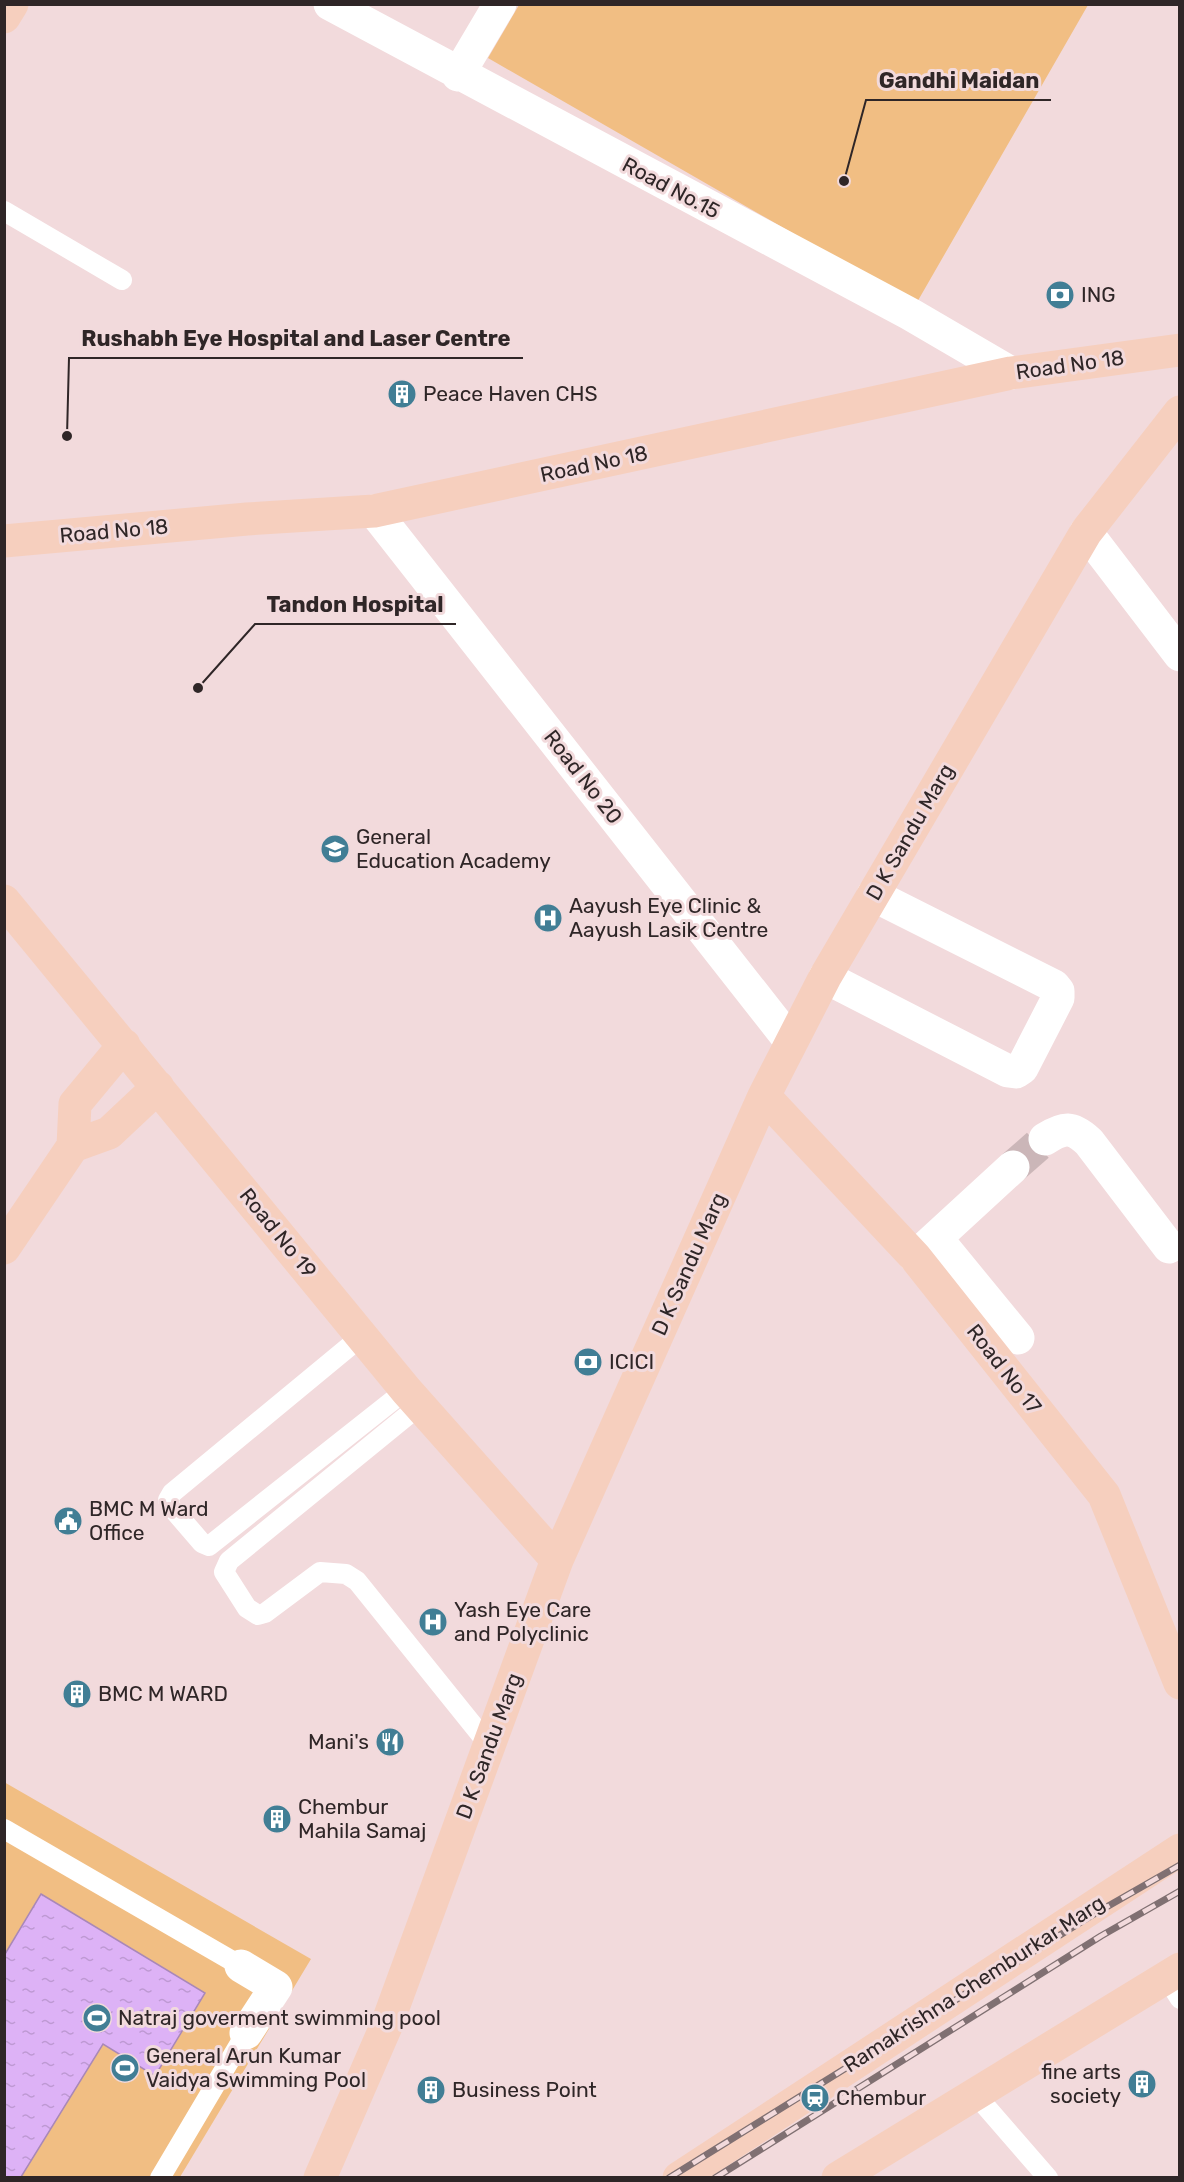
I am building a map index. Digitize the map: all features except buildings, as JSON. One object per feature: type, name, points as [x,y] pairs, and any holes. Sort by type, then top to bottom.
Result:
[{"type":"main road","points":[[4,17],[12,4]]},
{"type":"main road","name":"Road No 18","points":[[4,542],[247,519],[374,511],[1011,373],[1179,350]]},
{"type":"main road","name":"D K Sandu Marg","points":[[320,2178],[387,2024],[557,1560],[764,1096],[825,976],[1086,532],[1179,412]]},
{"type":"main road","name":"Road No 19","points":[[4,901],[412,1398],[557,1560]]},
{"type":"main road","points":[[4,1248],[73,1146],[75,1104],[124,1045]]},
{"type":"main road","points":[[73,1146],[109,1133],[158,1087]]},
{"type":"main road","name":"Road No 17","points":[[764,1096],[925,1247],[969,1301],[1104,1495],[1179,1683]]},
{"type":"main road","name":"Ramakrishna Chemburkar Marg","points":[[679,2178],[1179,1850]]},
{"type":"main road","points":[[838,2178],[975,2094],[1175,1982]]},
{"type":"street","name":"Road No.15","points":[[330,4],[458,75],[909,314],[1011,373]]},
{"type":"street","points":[[458,75],[500,4]]},
{"type":"street","name":"Road No 20","points":[[374,511],[791,1042]]},
{"type":"street","points":[[1086,532],[1179,655]]},
{"type":"street","points":[[825,976],[1008,1071],[1016,1072],[1022,1068],[1058,998],[1058,992],[1054,986],[873,895]]},
{"type":"street","points":[[1045,1139],[1061,1129],[1069,1128],[1084,1137],[1169,1247]]},
{"type":"street","points":[[925,1247],[1012,1167]]},
{"type":"street","points":[[969,1301],[1018,1338]]},
{"type":"street","points":[[241,1966],[276,1988],[246,2033]]},
{"type":"lane","points":[[4,211],[122,280]]},
{"type":"lane","points":[[362,1336],[172,1493],[168,1500],[171,1506],[202,1543],[209,1546],[412,1398]]},
{"type":"lane","points":[[412,1398],[229,1561],[224,1572],[247,1608],[258,1615],[265,1613],[320,1572],[346,1574],[357,1581],[489,1745]]},
{"type":"lane","points":[[4,1829],[241,1966]]},
{"type":"lane","points":[[160,2178],[246,2033]]},
{"type":"lane","points":[[975,2094],[1048,2178]]},
{"type":"shaded area","points":[[519,5],[1088,5],[916,304],[488,58]]},
{"type":"shaded area","name":"General Arun Kumar Vaidya Swimming Pool","points":[[4,1782],[311,1959],[180,2177],[5,2177]]},
{"type":"water","name":"Natraj goverment swimming pool","points":[[41,1894],[205,1993],[155,2076],[103,2044],[21,2177],[5,2177],[5,1954]]},
{"type":"tunnel","points":[[1013,1167],[1045,1139]]},
{"type":"railway","points":[[669,2178],[1089,1917],[1180,1865]]},
{"type":"railway","points":[[715,2178],[1101,1936],[1180,1891]]},
{"type":"place","name":"Gandhi Maidan","points":[[844,181]]},
{"type":"place","name":"ING","points":[[1060,295]]},
{"type":"place","name":"Peace Haven CHS","points":[[402,394]]},
{"type":"place","name":"Rushabh Eye Hospital and Laser Centre","points":[[67,436]]},
{"type":"place","name":"Tandon Hospital","points":[[198,688]]},
{"type":"place","name":"General Education Academy","points":[[335,849]]},
{"type":"place","name":"Aayush Eye Clinic & Aayush Lasik Centre","points":[[548,918]]},
{"type":"place","name":"ICICI","points":[[588,1362]]},
{"type":"place","name":"BMC M Ward Office","points":[[68,1521]]},
{"type":"place","name":"Yash Eye Care and Polyclinic","points":[[433,1622]]},
{"type":"place","name":"BMC M WARD","points":[[77,1694]]},
{"type":"place","name":"Mani's","points":[[390,1742]]},
{"type":"place","name":"Chembur Mahila Samaj","points":[[277,1819]]},
{"type":"place","name":"Natraj goverment swimming pool","points":[[97,2018]]},
{"type":"place","name":"General Arun Kumar Vaidya Swimming Pool","points":[[125,2068]]},
{"type":"place","name":"fine arts society","points":[[1142,2084]]},
{"type":"place","name":"Business Point","points":[[431,2090]]},
{"type":"place","name":"Chembur","points":[[815,2098]]}]
